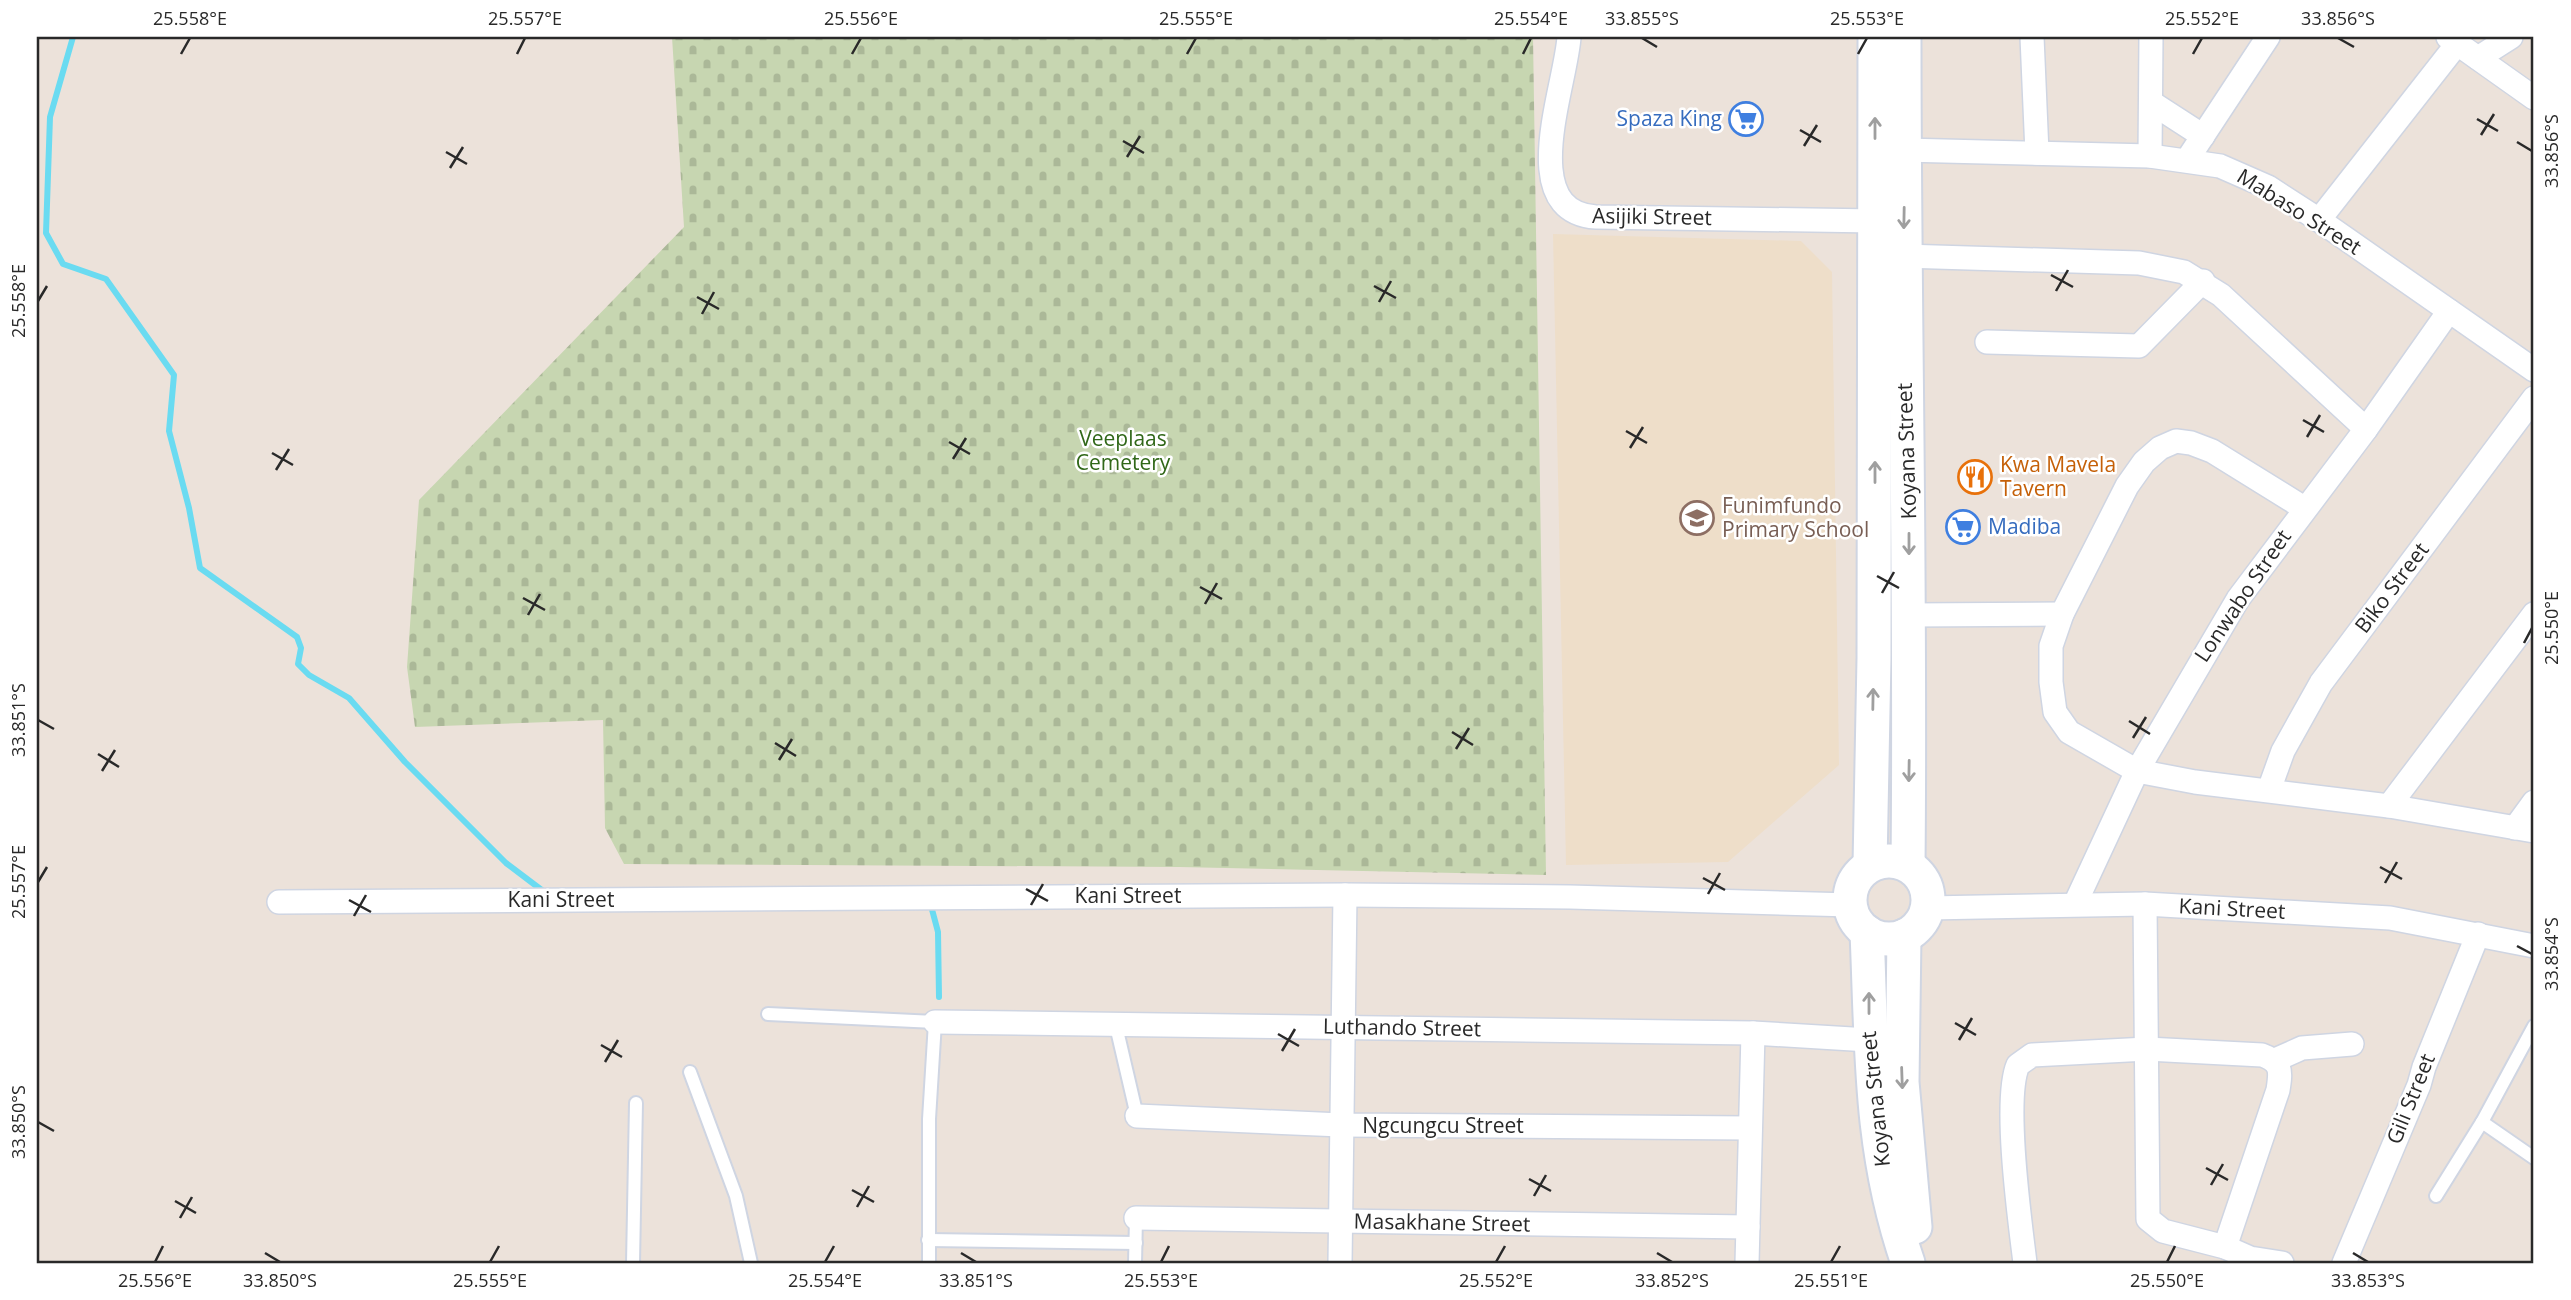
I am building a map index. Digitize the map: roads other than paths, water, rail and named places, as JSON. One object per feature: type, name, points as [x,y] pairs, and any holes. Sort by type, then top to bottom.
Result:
[{"type":"main road","name":"Koyana Street","points":[[1870,865],[1874,658],[1875,37]]},
{"type":"main road","name":"Koyana Street","points":[[1904,37],[1903,256],[1910,615],[1908,866]]},
{"type":"main road","points":[[1896,861],[1908,866],[1925,883],[1928,908],[1915,930],[1904,936],[1879,938],[1858,919],[1853,885],[1859,874],[1870,865],[1896,861]]},
{"type":"main road","name":"Koyana Street","points":[[1858,919],[1868,1040],[1884,1175],[1908,1263]]},
{"type":"main road","name":"Koyana Street","points":[[1904,936],[1902,1082],[1919,1263]]},
{"type":"street","name":"Asijiki Street","points":[[1569,37],[1549,165],[1555,191],[1571,211],[1596,217],[1875,221]]},
{"type":"street","points":[[2032,37],[2037,153]]},
{"type":"street","points":[[2150,156],[2151,37]]},
{"type":"street","points":[[2188,160],[2267,37]]},
{"type":"street","points":[[2478,58],[2511,37]]},
{"type":"street","points":[[2319,220],[2453,40],[2534,98]]},
{"type":"street","points":[[2152,103],[2203,136]]},
{"type":"street","name":"Mabaso Street","points":[[1904,150],[2150,156],[2188,160],[2242,174],[2319,220],[2534,370]]},
{"type":"street","points":[[1903,256],[2164,265],[2203,281],[2366,429]]},
{"type":"street","points":[[1987,342],[2139,346],[2203,281]]},
{"type":"street","name":"Lonwabo Street","points":[[2075,904],[2137,771],[2238,599],[2366,429],[2449,311]]},
{"type":"street","name":"Biko Street","points":[[2269,790],[2283,751],[2321,683],[2534,398]]},
{"type":"street","points":[[2304,509],[2212,451],[2176,441],[2160,447],[2144,462],[2127,486],[2062,614],[2051,646],[2051,682],[2055,712],[2069,732],[2137,771],[2195,782],[2389,806],[2525,829],[2534,802]]},
{"type":"street","points":[[1910,615],[2062,614]]},
{"type":"street","points":[[2389,806],[2534,614]]},
{"type":"street","points":[[1340,1263],[1345,895]]},
{"type":"street","name":"Kani Street","points":[[279,902],[1345,895],[1597,897],[1858,919]]},
{"type":"street","points":[[2145,904],[2148,1219],[2164,1231],[2225,1247],[2249,1260],[2282,1263]]},
{"type":"street","name":"Kani Street","points":[[1928,908],[2145,904],[2390,918],[2534,946]]},
{"type":"street","name":"Gili Street","points":[[2344,1263],[2419,1085],[2478,934]]},
{"type":"street","name":"Luthando Street","points":[[935,1022],[1753,1033],[1868,1040]]},
{"type":"street","points":[[1747,1263],[1753,1033]]},
{"type":"street","points":[[2275,1060],[2302,1048],[2351,1044]]},
{"type":"street","points":[[2025,1263],[2018,1204],[2013,1087],[2018,1065],[2032,1055],[2147,1049],[2262,1055],[2275,1060],[2280,1067],[2278,1090],[2225,1247]]},
{"type":"street","name":"Ngcungcu Street","points":[[1137,1116],[1341,1125],[1749,1128]]},
{"type":"street","name":"Masakhane Street","points":[[1136,1219],[1748,1227]]},
{"type":"lane","points":[[768,1014],[935,1022],[929,1119],[929,1263]]},
{"type":"lane","points":[[1116,1026],[1137,1116]]},
{"type":"lane","points":[[2436,1196],[2483,1122],[2534,1026]]},
{"type":"lane","points":[[690,1072],[736,1196],[751,1263]]},
{"type":"lane","points":[[633,1263],[636,1102]]},
{"type":"lane","points":[[2483,1122],[2534,1158]]},
{"type":"lane","points":[[1135,1263],[1136,1219]]},
{"type":"lane","points":[[928,1240],[1136,1243]]},
{"type":"waterway","points":[[73,37],[50,117],[46,233],[63,264],[106,279],[174,375],[169,431],[189,508],[200,568],[297,637],[301,648],[298,664],[309,675],[349,698],[405,762],[506,863],[543,891]]},
{"type":"waterway","points":[[930,902],[938,932],[939,997]]},
{"type":"place","name":"Spaza King","points":[[1746,119]]},
{"type":"place","name":"Kwa Mavela Tavern","points":[[1975,477]]},
{"type":"place","name":"Funimfundo Primary School","points":[[1697,518]]},
{"type":"place","name":"Madiba","points":[[1963,527]]},
{"type":"park label","name":"Veeplaas Cemetery","points":[[1123,451]]}]
